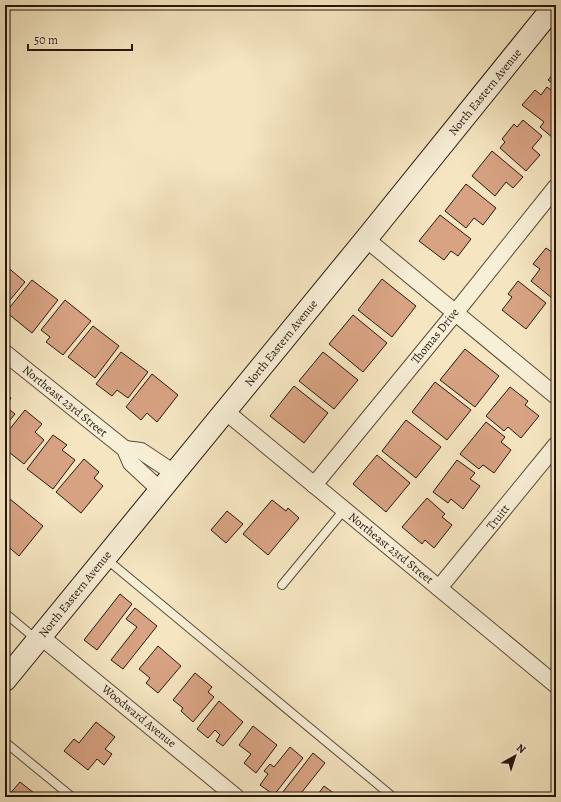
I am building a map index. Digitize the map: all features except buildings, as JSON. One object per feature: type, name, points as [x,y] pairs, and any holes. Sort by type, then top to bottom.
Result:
[{"type":"main road","name":"North Eastern Avenue","points":[[5,680],[366,239],[555,5]]},
{"type":"street","name":"Thomas Drive","points":[[314,484],[455,313],[556,187]]},
{"type":"street","points":[[366,239],[556,396]]},
{"type":"street","name":"Northeast 23rd Street","points":[[5,353],[125,449],[131,463],[160,490]]},
{"type":"street","name":"Northeast 23rd Street","points":[[225,411],[556,685]]},
{"type":"street","name":"Northeast 23rd Street","points":[[125,449],[141,451],[174,473]]},
{"type":"street","name":"Truitt","points":[[439,588],[553,454]]},
{"type":"street","name":"Woodward Avenue","points":[[39,638],[236,797]]},
{"type":"lane","points":[[282,585],[344,510]]},
{"type":"lane","points":[[104,558],[393,797]]},
{"type":"lane","points":[[5,613],[39,638]]},
{"type":"lane","points":[[5,742],[60,794],[72,797]]}]
